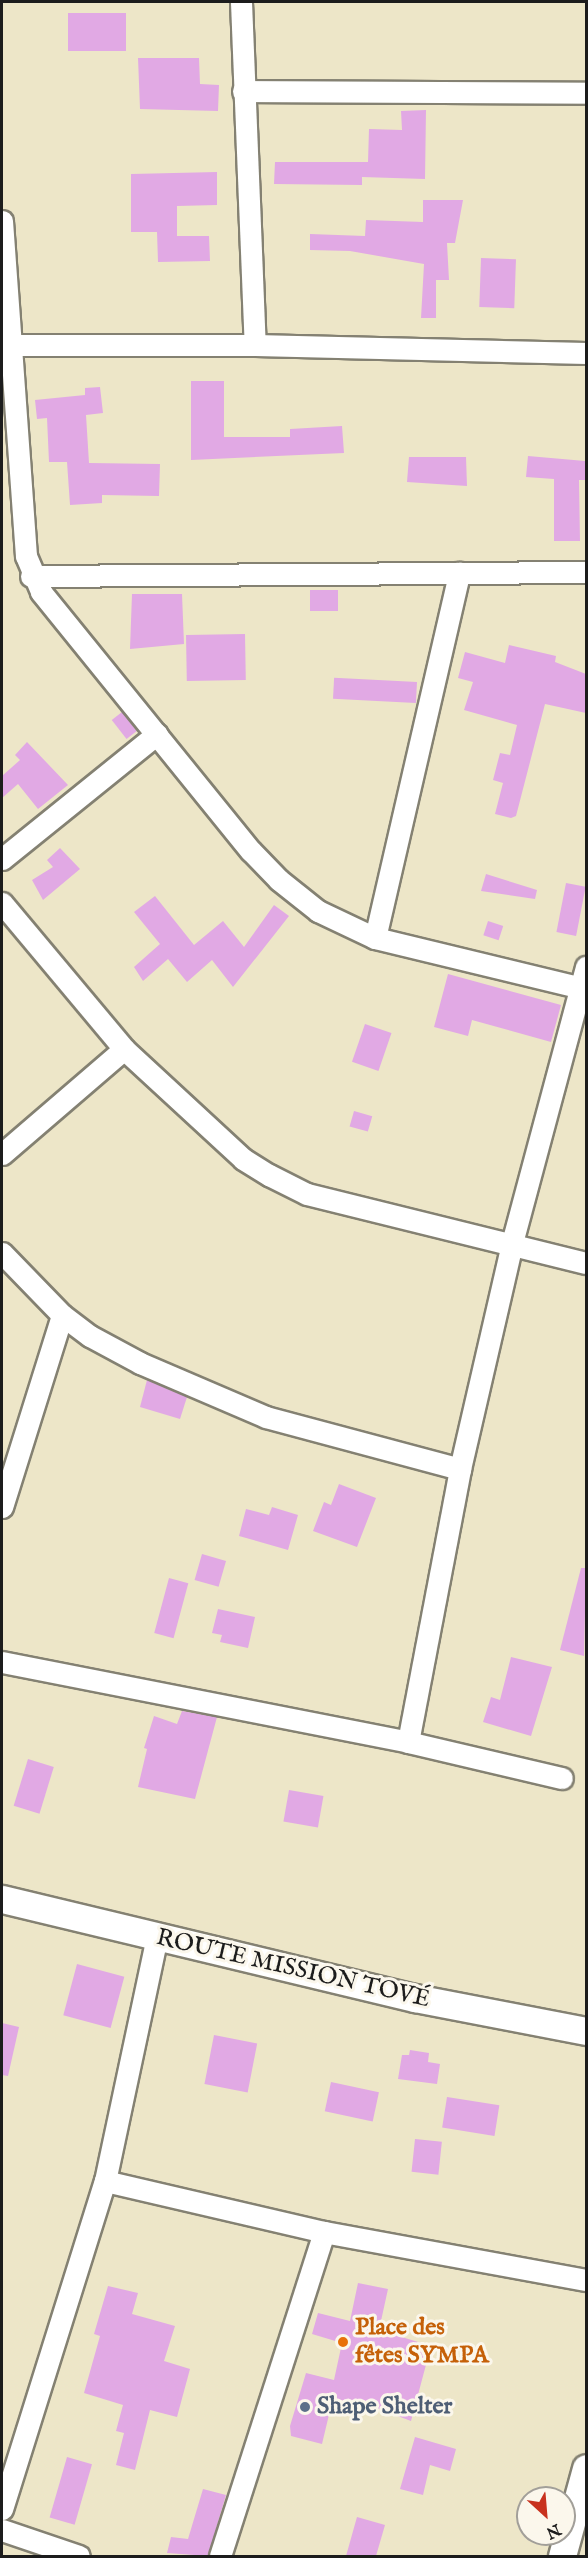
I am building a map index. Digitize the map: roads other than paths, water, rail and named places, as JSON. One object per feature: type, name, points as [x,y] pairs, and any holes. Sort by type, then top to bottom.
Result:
[{"type":"street","points":[[241,2],[255,345]]},
{"type":"street","points":[[243,92],[586,93]]},
{"type":"street","points":[[2,221],[7,345],[26,556],[31,576],[157,734],[279,880],[318,911],[375,938],[584,977],[512,1243],[460,1469],[408,1742]]},
{"type":"street","points":[[7,345],[255,345],[586,353]]},
{"type":"street","points":[[31,576],[586,572]]},
{"type":"street","points":[[375,938],[459,573]]},
{"type":"street","points":[[2,859],[157,734]]},
{"type":"street","points":[[2,903],[124,1049],[243,1159],[307,1194],[586,1263]]},
{"type":"street","points":[[2,1154],[124,1049]]},
{"type":"street","points":[[2,1253],[62,1315],[90,1336],[140,1362],[266,1417],[460,1469]]},
{"type":"street","points":[[2,1508],[62,1315]]},
{"type":"street","points":[[2,1662],[408,1742],[562,1778]]},
{"type":"street","name":"ROUTE MISSION TOVÉ","points":[[2,1899],[415,1998],[586,2031]]},
{"type":"street","points":[[2,2509],[105,2181],[157,1937]]},
{"type":"street","points":[[105,2181],[324,2232],[586,2280]]},
{"type":"street","points":[[220,2556],[324,2232]]},
{"type":"street","points":[[562,2556],[586,2468]]},
{"type":"street","points":[[2,2530],[78,2556]]},
{"type":"place","name":"Place des fêtes SYMPA","points":[[343,2342]]},
{"type":"place","name":"Shape Shelter","points":[[305,2407]]}]
